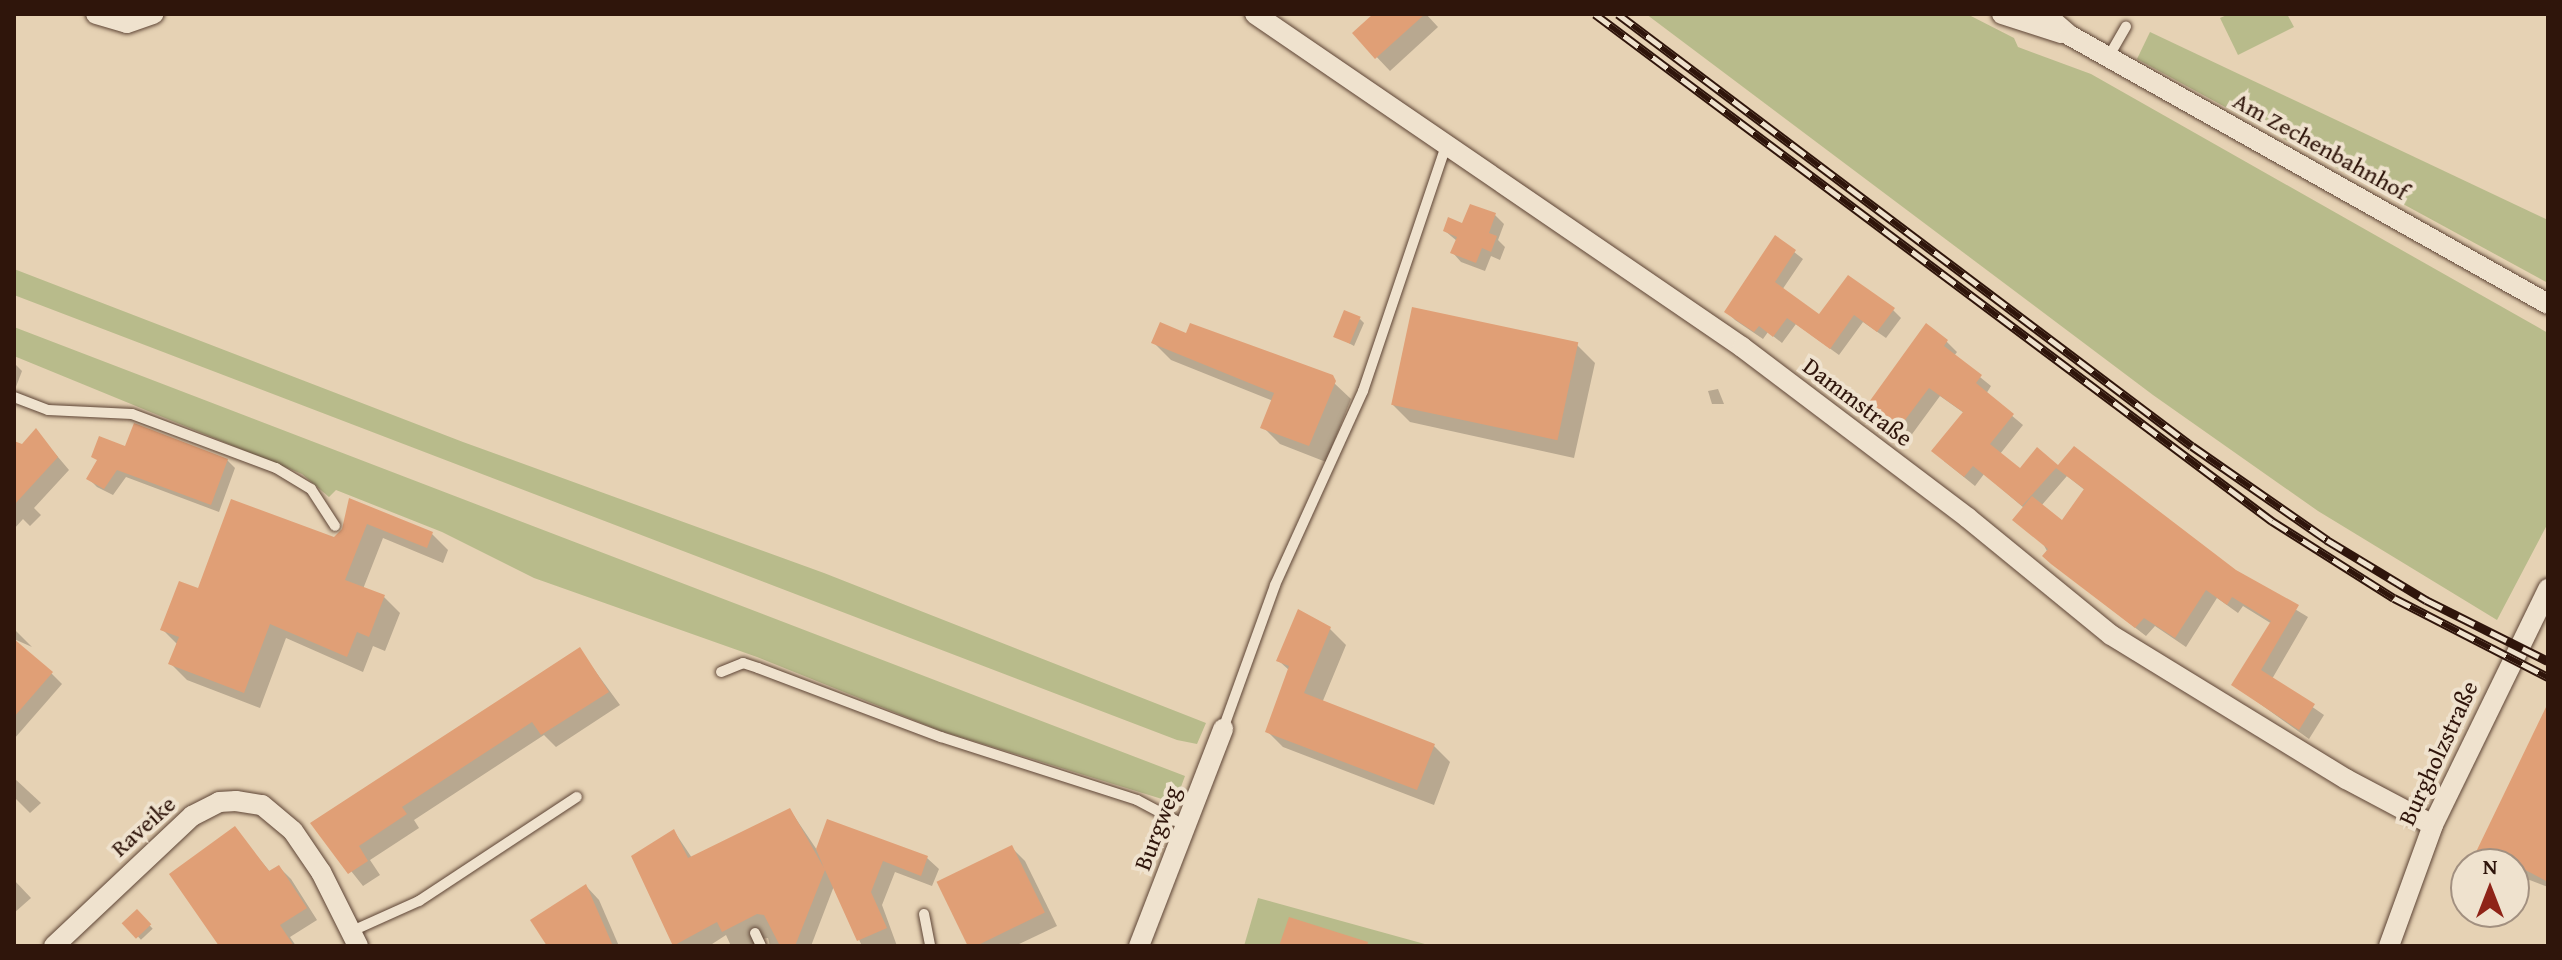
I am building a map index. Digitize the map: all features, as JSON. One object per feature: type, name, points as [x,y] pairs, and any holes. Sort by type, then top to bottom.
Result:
[{"type":"street","points":[[96,14],[127,23],[153,14]]},
{"type":"street","name":"Dammstraße","points":[[1255,14],[1742,347],[1968,518],[2111,635],[2346,779],[2433,825]]},
{"type":"street","name":"Am Zechenbahnhof","points":[[2002,14],[2069,35],[2109,56],[2548,304]]},
{"type":"street","name":"Am Zechenbahnhof","points":[[2045,14],[2069,35]]},
{"type":"street","name":"Burgholzstraße","points":[[2389,946],[2433,825],[2548,589]]},
{"type":"street","name":"Burgweg","points":[[1139,946],[1223,729]]},
{"type":"street","name":"Raveike","points":[[54,946],[192,816],[219,802],[236,801],[262,805],[293,831],[321,872],[354,939]]},
{"type":"lane","points":[[2109,56],[2126,27]]},
{"type":"lane","points":[[1223,729],[1275,585],[1363,391],[1446,146]]},
{"type":"lane","points":[[14,397],[48,410],[132,414],[276,468],[311,489],[335,526]]},
{"type":"lane","points":[[721,672],[743,663],[941,737],[1137,800],[1186,826]]},
{"type":"lane","points":[[354,939],[419,901],[577,797]]},
{"type":"lane","points":[[924,914],[930,946]]},
{"type":"lane","points":[[755,933],[761,946]]},
{"type":"green space","points":[[1646,14],[1967,14],[2014,38],[2018,47],[2091,74],[2548,333],[2548,523],[2497,620],[2318,511],[2153,395]]},
{"type":"green space","points":[[2229,14],[2287,14],[2294,27],[2238,55],[2220,18]]},
{"type":"green space","points":[[2150,32],[2548,220],[2548,283],[2137,59]]},
{"type":"green space","points":[[14,269],[463,442],[824,573],[1206,723],[1197,744],[1177,740],[14,295]]},
{"type":"green space","points":[[14,327],[1185,776],[1175,803],[941,731],[757,657],[534,578],[442,532],[336,490],[329,497],[302,474],[14,356]]},
{"type":"green space","points":[[1258,898],[1432,946],[1244,946]]},
{"type":"building","points":[[1373,14],[1425,14],[1375,59],[1352,33]]},
{"type":"building","points":[[1470,204],[1496,213],[1489,233],[1497,236],[1491,252],[1482,248],[1476,263],[1450,253],[1457,237],[1443,231],[1448,217],[1462,223]]},
{"type":"building","points":[[1775,235],[1796,250],[1775,282],[1819,314],[1848,275],[1895,308],[1877,332],[1854,315],[1830,349],[1787,318],[1773,337],[1759,326],[1754,332],[1724,312]]},
{"type":"building","points":[[1412,307],[1578,342],[1557,440],[1391,405]]},
{"type":"building","points":[[1344,310],[1361,317],[1350,344],[1333,337]]},
{"type":"building","points":[[1160,322],[1186,333],[1190,323],[1333,375],[1336,381],[1309,446],[1260,428],[1274,393],[1151,343]]},
{"type":"building","points":[[1926,323],[1948,340],[1944,346],[1982,375],[1976,383],[2014,414],[1990,444],[2020,468],[2037,447],[2058,465],[2074,446],[2236,570],[2299,605],[2261,670],[2315,704],[2299,730],[2231,685],[2271,621],[2232,597],[2227,605],[2206,590],[2175,638],[2144,618],[2135,628],[2051,564],[2042,556],[2048,549],[2012,520],[2032,496],[2062,520],[2084,489],[2056,468],[2022,506],[1973,466],[1964,477],[1931,451],[1963,412],[1929,388],[1896,432],[1864,409]]},
{"type":"building","points":[[134,423],[228,459],[211,505],[117,470],[104,489],[86,479],[97,460],[91,457],[99,436],[125,446]]},
{"type":"building","points":[[36,428],[58,457],[14,505],[14,441],[22,444]]},
{"type":"building","points":[[349,498],[433,532],[427,548],[367,524],[345,580],[385,595],[369,637],[357,632],[347,657],[270,624],[244,693],[168,664],[179,637],[160,630],[179,581],[198,588],[231,499],[334,537],[342,529]]},
{"type":"building","points":[[1298,609],[1331,627],[1304,693],[1435,744],[1417,790],[1265,732],[1289,666],[1276,661]]},
{"type":"building","points":[[14,639],[53,672],[14,717]]},
{"type":"building","points":[[580,647],[609,692],[541,735],[532,722],[402,807],[407,814],[359,846],[368,861],[348,874],[310,823]]},
{"type":"building","points":[[2548,705],[2548,882],[2530,872],[2530,848],[2478,848]]},
{"type":"building","points":[[790,808],[824,868],[816,849],[827,819],[928,856],[921,876],[883,861],[871,892],[887,928],[857,941],[825,870],[795,946],[780,946],[764,915],[757,914],[722,932],[717,922],[673,946],[631,856],[674,829],[688,858]]},
{"type":"building","points":[[235,826],[269,871],[279,865],[307,908],[280,925],[294,946],[219,946],[169,874]]},
{"type":"building","points":[[1012,845],[1045,912],[976,946],[968,946],[937,882]]},
{"type":"building","points":[[586,884],[613,946],[547,946],[530,920]]},
{"type":"building","points":[[137,909],[151,924],[136,939],[122,923]]},
{"type":"building","points":[[1289,917],[1368,942],[1367,946],[1279,946]]},
{"type":"railway","points":[[1595,14],[2272,521],[2394,598],[2548,677]]},
{"type":"railway","points":[[1618,14],[2192,446],[2327,540],[2426,600],[2548,661]]}]
